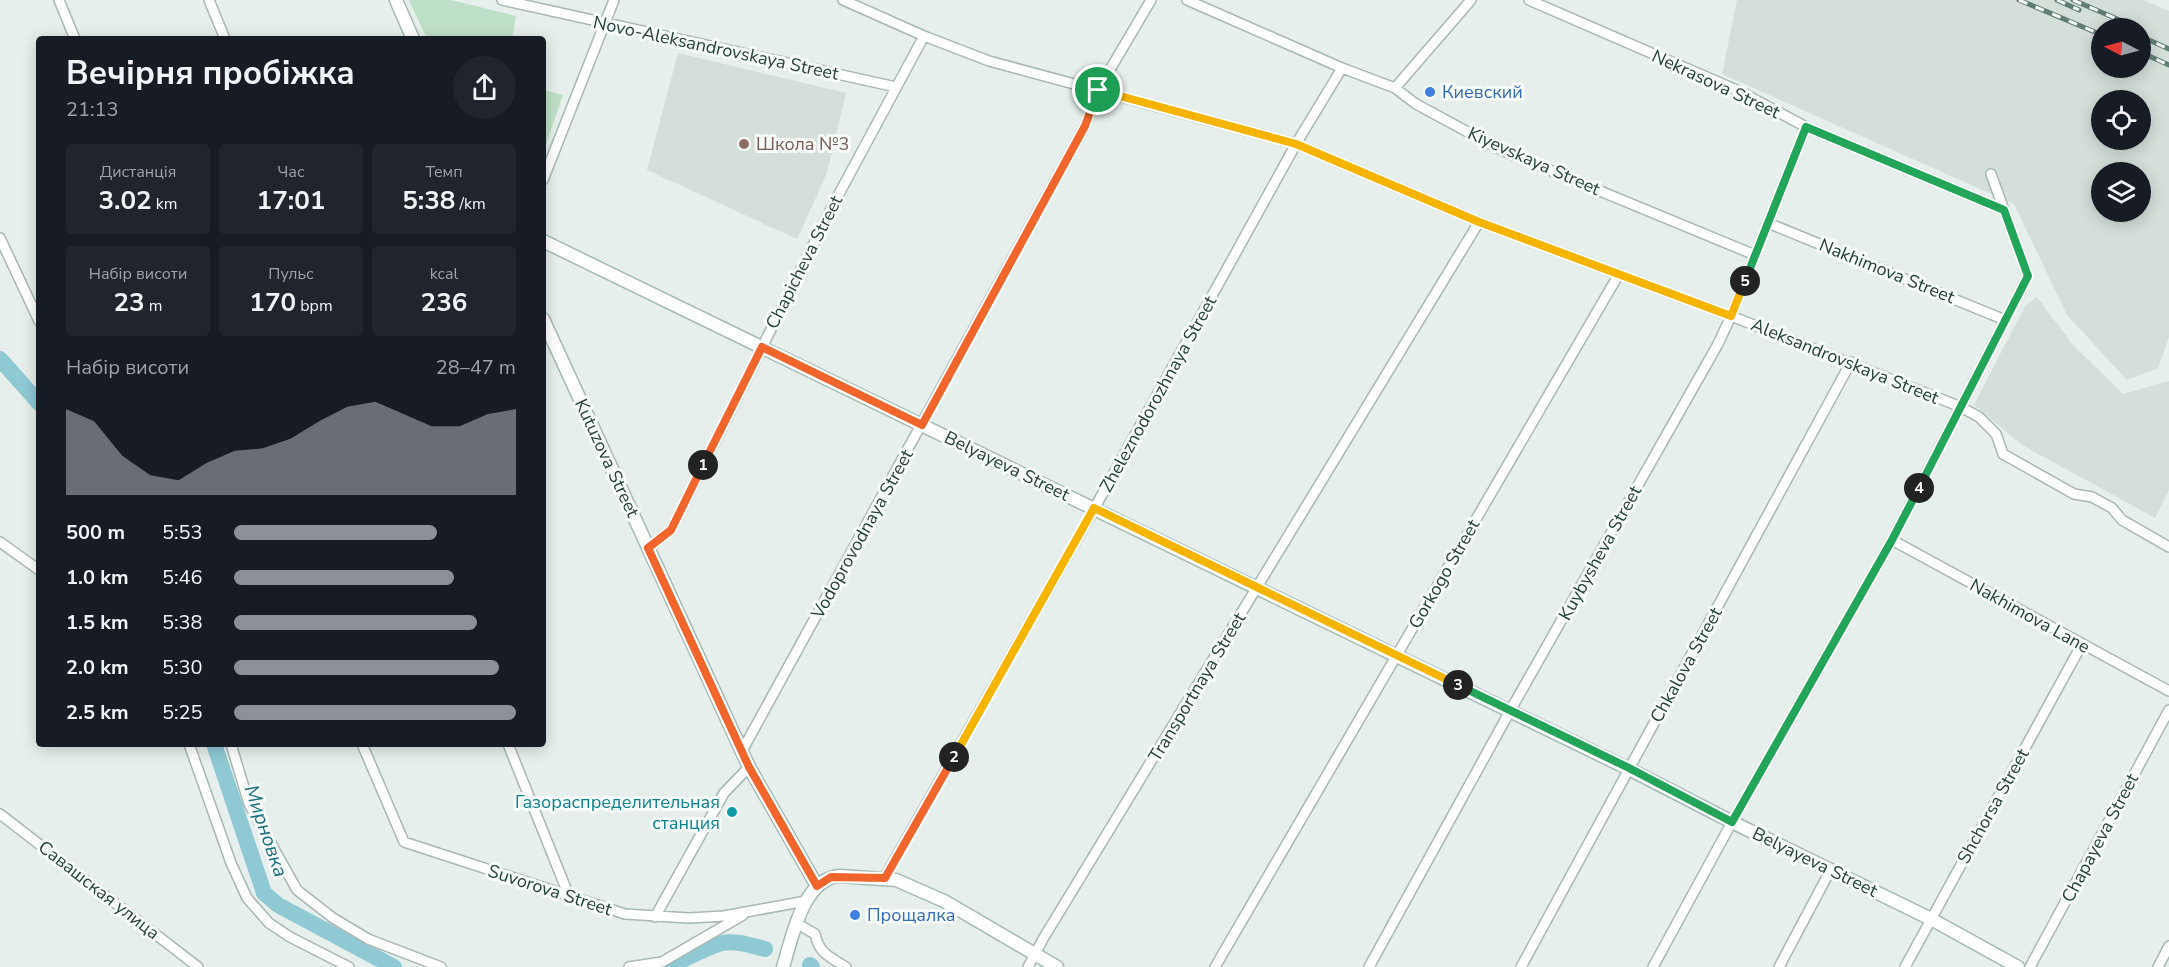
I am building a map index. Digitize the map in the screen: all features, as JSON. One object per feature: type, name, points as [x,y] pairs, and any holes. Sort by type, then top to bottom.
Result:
[{"type":"main road","points":[[396,0],[412,36]]},
{"type":"main road","name":"Belyayeva Street","points":[[546,242],[1629,768],[1732,822],[1931,919],[2018,967]]},
{"type":"main road","name":"Kutuzova Street","points":[[546,326],[749,767],[817,886]]},
{"type":"main road","points":[[783,967],[796,923],[806,901],[817,886],[831,877],[896,880],[944,901],[1057,967]]},
{"type":"street","points":[[59,0],[74,36]]},
{"type":"street","points":[[209,0],[224,36]]},
{"type":"street","name":"Novo-Aleksandrovskaya Street","points":[[502,0],[896,87]]},
{"type":"street","points":[[546,172],[614,0]]},
{"type":"street","name":"Aleksandrovskaya Street","points":[[843,0],[924,36],[989,61],[1296,144],[1479,222],[1851,362],[1961,407],[1979,417],[1996,434],[2003,454],[2074,494],[2092,497],[2112,508],[2122,520],[2169,547]]},
{"type":"street","name":"Vodoprovodnaya Street","points":[[742,752],[1085,126],[1098,90],[1151,0]]},
{"type":"street","name":"Kiyevskaya Street","points":[[1187,0],[1342,68],[1395,88],[1416,104],[1501,150],[1755,255]]},
{"type":"street","points":[[1395,88],[1471,0]]},
{"type":"street","name":"Nekrasova Street","points":[[1528,0],[1741,92],[1806,127],[2004,210]]},
{"type":"street","name":"Chapicheva Street","points":[[648,548],[671,530],[833,205],[924,36]]},
{"type":"street","name":"Zheleznodorozhnaya Street","points":[[885,878],[1296,144],[1342,68]]},
{"type":"street","name":"Kuybysheva Street","points":[[1369,967],[1510,711],[1718,344],[1806,127]]},
{"type":"street","points":[[1653,967],[1732,822],[1892,540],[2028,276],[1991,174]]},
{"type":"street","name":"Transportnaya Street","points":[[1028,967],[1479,222]]},
{"type":"street","name":"Nakhimova Street","points":[[1768,223],[2006,320]]},
{"type":"street","points":[[0,238],[36,315]]},
{"type":"street","name":"Gorkogo Street","points":[[1215,967],[1619,274]]},
{"type":"street","name":"Chkalova Street","points":[[1521,967],[1851,362]]},
{"type":"street","name":"Nakhimova Lane","points":[[1892,540],[2169,691]]},
{"type":"street","points":[[0,542],[36,568]]},
{"type":"street","name":"Shchorsa Street","points":[[1905,967],[2082,644]]},
{"type":"street","name":"Chapayeva Street","points":[[2030,967],[2169,710]]},
{"type":"street","points":[[190,747],[231,863],[247,898],[269,923],[290,937],[349,967]]},
{"type":"street","points":[[232,747],[249,804],[297,890],[333,918],[368,939],[441,967]]},
{"type":"street","name":"Suvorova Street","points":[[363,747],[404,842],[625,914],[655,917],[724,916],[806,901]]},
{"type":"street","points":[[509,747],[569,896]]},
{"type":"street","points":[[655,917],[724,793],[749,767]]},
{"type":"street","name":"Савашская улица","points":[[0,814],[198,967]]},
{"type":"street","points":[[1779,967],[1831,869]]},
{"type":"street","points":[[629,967],[662,962],[750,911]]},
{"type":"street","points":[[796,923],[815,934],[817,945],[823,952],[846,967]]},
{"type":"street","points":[[2158,967],[2169,946]]},
{"type":"shaded area","points":[[1737,0],[2143,0],[2169,11],[2169,337],[2158,368],[2127,380],[2067,315],[2014,204],[1722,74]]},
{"type":"shaded area","name":"Школа №3","points":[[678,53],[846,93],[827,173],[797,239],[647,170]]},
{"type":"shaded area","points":[[2037,297],[2073,345],[2123,394],[2169,381],[2169,490],[2155,518],[2022,445],[1974,405],[2025,306]]},
{"type":"green space","points":[[409,0],[451,0],[516,16],[513,36],[426,36]]},
{"type":"green space","points":[[546,91],[563,95],[546,144]]},
{"type":"waterway","name":"Мирновка","points":[[0,359],[36,400]]},
{"type":"waterway","name":"Мирновка","points":[[215,747],[264,893],[278,905],[394,967]]},
{"type":"waterway","name":"Мирновка","points":[[662,967],[728,942],[765,949]]},
{"type":"railway","points":[[2019,0],[2091,30]]},
{"type":"railway","points":[[2057,0],[2079,10]]},
{"type":"railway","points":[[2073,0],[2115,18]]},
{"type":"railway","points":[[2151,41],[2169,49]]},
{"type":"railway","points":[[2151,57],[2169,65]]},
{"type":"place","name":"Киевский","points":[[1430,92]]},
{"type":"place","name":"Школа №3","points":[[744,144]]},
{"type":"place","name":"Газораспределительная станция","points":[[732,812]]},
{"type":"place","name":"Прощалка","points":[[855,915]]},
{"type":"route","points":[[1098,90],[1296,144],[1479,222],[1731,316],[1806,127],[2004,210],[2028,276],[1892,540],[1732,822],[1629,768],[1094,508],[885,878],[831,877],[817,886],[749,767],[648,548],[671,530],[762,347],[922,425],[1085,126],[1098,90]]}]
